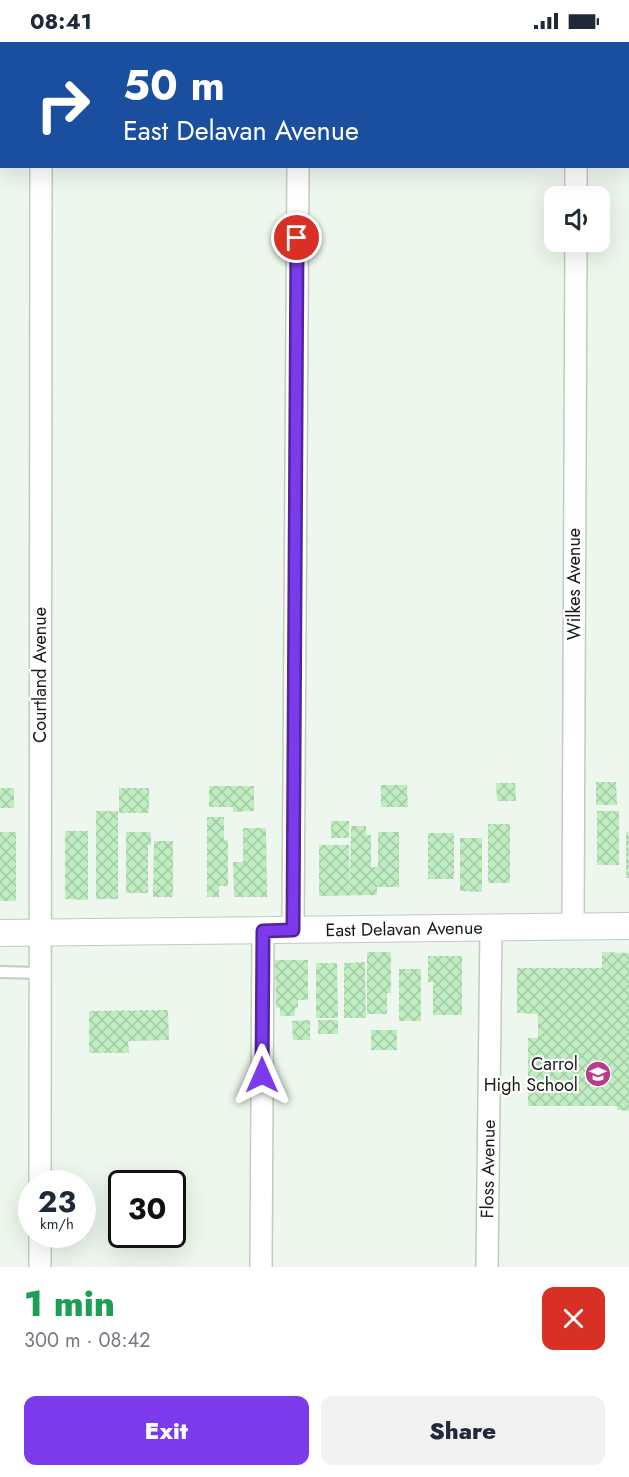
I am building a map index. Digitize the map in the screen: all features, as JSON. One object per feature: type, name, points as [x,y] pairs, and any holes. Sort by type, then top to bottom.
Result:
[{"type":"street","name":"Courtland Avenue","points":[[40,1170],[41,168]]},
{"type":"street","points":[[293,930],[298,168]]},
{"type":"street","points":[[576,168],[576,186]]},
{"type":"street","name":"Wilkes Avenue","points":[[573,927],[576,252]]},
{"type":"street","name":"East Delavan Avenue","points":[[0,933],[629,926]]},
{"type":"street","name":"Floss Avenue","points":[[487,1267],[490,928]]},
{"type":"street","points":[[261,1267],[263,931]]},
{"type":"street","points":[[40,1248],[40,1267]]},
{"type":"lane","points":[[0,972],[40,972]]},
{"type":"building","points":[[596,782],[616,782],[617,805],[596,805]]},
{"type":"building","points":[[496,783],[515,783],[516,801],[497,801]]},
{"type":"building","points":[[381,785],[407,785],[408,807],[381,807]]},
{"type":"building","points":[[209,786],[254,786],[254,811],[233,812],[233,807],[209,807]]},
{"type":"building","points":[[0,788],[14,788],[14,808],[0,808]]},
{"type":"building","points":[[119,788],[149,788],[149,813],[119,813]]},
{"type":"building","points":[[96,811],[118,811],[118,899],[96,899]]},
{"type":"building","points":[[597,811],[619,811],[619,865],[597,865]]},
{"type":"building","points":[[207,817],[224,817],[224,840],[228,840],[228,886],[219,886],[219,897],[207,897]]},
{"type":"building","points":[[331,821],[349,821],[349,838],[331,838]]},
{"type":"building","points":[[488,824],[510,824],[510,883],[488,883]]},
{"type":"building","points":[[351,826],[366,826],[366,835],[371,835],[371,867],[378,867],[378,832],[399,832],[399,887],[377,887],[377,895],[319,896],[319,845],[349,845],[350,892]]},
{"type":"building","points":[[243,828],[266,828],[267,897],[234,897],[233,862],[243,862]]},
{"type":"building","points":[[65,831],[88,831],[88,900],[65,899]]},
{"type":"building","points":[[0,832],[16,832],[16,901],[0,901]]},
{"type":"building","points":[[126,832],[151,832],[151,845],[148,845],[148,893],[126,893]]},
{"type":"building","points":[[626,832],[629,832],[629,878],[626,878]]},
{"type":"building","points":[[428,833],[454,833],[454,879],[428,879]]},
{"type":"building","points":[[460,838],[482,838],[482,892],[460,891]]},
{"type":"building","points":[[154,841],[173,841],[173,897],[153,897]]},
{"type":"building","points":[[367,952],[391,952],[391,993],[387,993],[387,1014],[367,1014]]},
{"type":"building","points":[[602,952],[629,953],[629,1111],[617,1110],[617,1106],[528,1106],[528,1038],[538,1038],[538,1014],[517,1013],[517,968],[602,968]]},
{"type":"building","points":[[428,956],[462,956],[462,1015],[433,1015],[433,982],[428,982]]},
{"type":"building","points":[[275,960],[308,960],[308,1000],[298,1000],[295,1016],[280,1016],[280,1008],[276,1008]]},
{"type":"building","points":[[365,962],[366,1018],[344,1018],[344,963]]},
{"type":"building","points":[[316,963],[337,963],[338,1018],[316,1018]]},
{"type":"building","points":[[399,969],[421,969],[421,1021],[399,1021]]},
{"type":"building","points":[[168,1010],[169,1040],[128,1041],[129,1053],[89,1053],[89,1011]]},
{"type":"building","points":[[310,1020],[310,1040],[293,1040],[292,1021]]},
{"type":"building","points":[[318,1020],[338,1020],[338,1034],[318,1034]]},
{"type":"building","points":[[371,1030],[397,1030],[397,1050],[371,1050]]},
{"type":"place","name":"Carrol High School","points":[[598,1074]]},
{"type":"route","points":[[262,1075],[263,931],[293,930],[297,238]]}]
